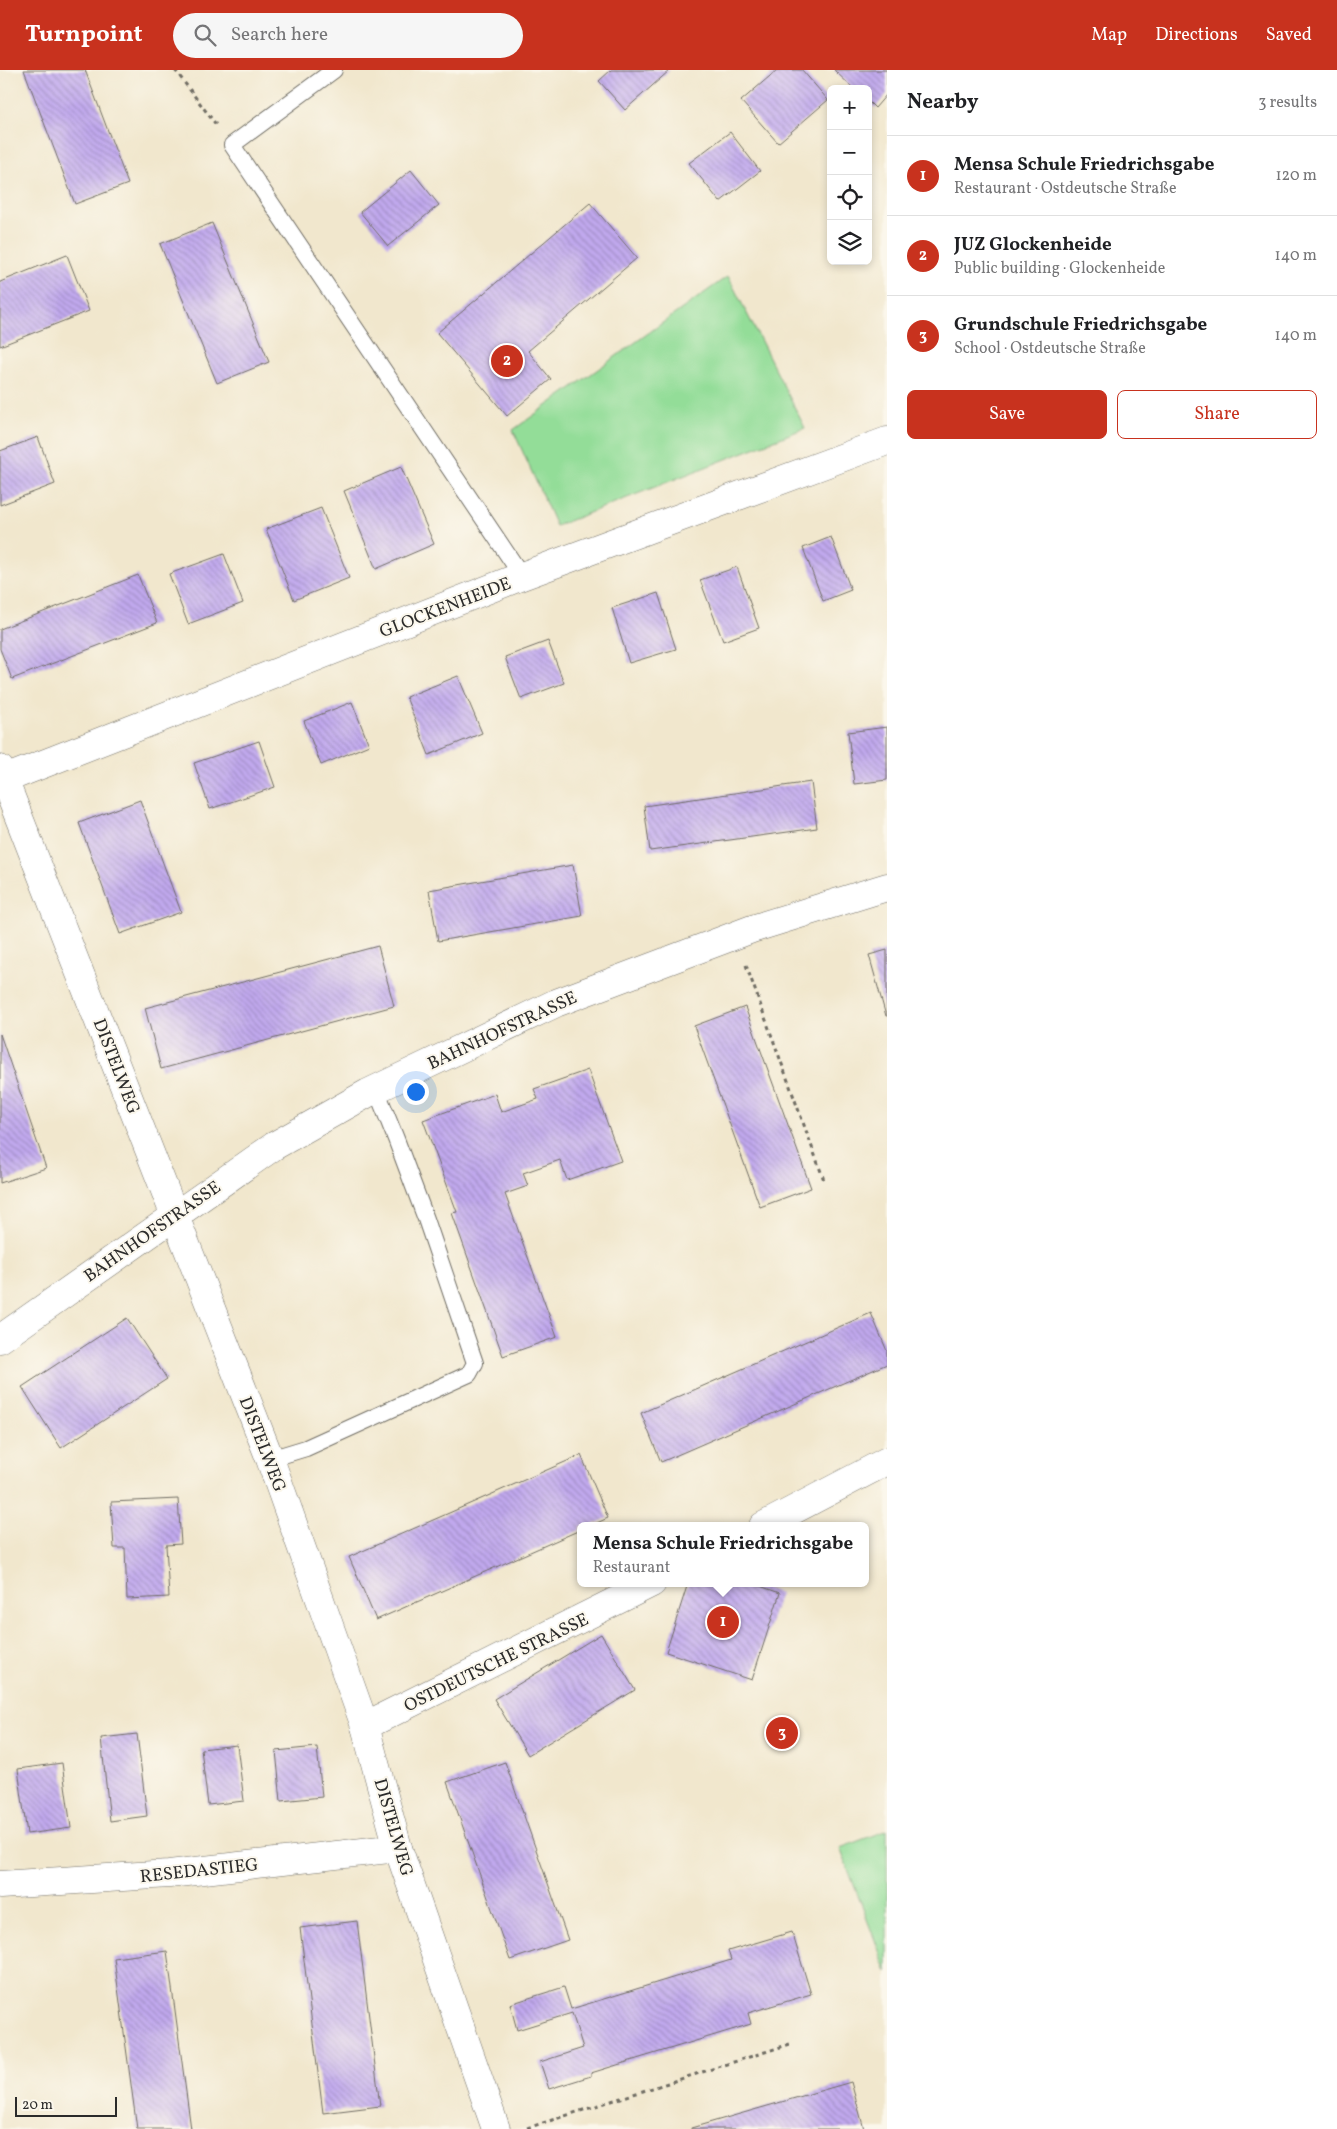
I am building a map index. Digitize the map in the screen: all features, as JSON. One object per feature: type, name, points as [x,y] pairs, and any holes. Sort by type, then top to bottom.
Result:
[{"type":"street","name":"GLOCKENHEIDE","points":[[3,774],[522,576],[887,441]]},
{"type":"street","name":"DISTELWEG","points":[[3,774],[270,1460],[366,1726],[398,1848],[496,2129]]},
{"type":"street","name":"BAHNHOFSTRASSE","points":[[0,1339],[274,1146],[376,1089],[556,1003],[735,936],[887,887]]},
{"type":"street","points":[[771,1522],[887,1461]]},
{"type":"street","name":"OSTDEUTSCHE STRASSE","points":[[366,1726],[644,1587]]},
{"type":"street","name":"RESEDASTIEG","points":[[0,1885],[169,1874],[398,1848]]},
{"type":"lane","points":[[334,70],[232,145],[522,576]]},
{"type":"lane","points":[[270,1460],[306,1448],[469,1374],[475,1363],[422,1210],[376,1089]]},
{"type":"path","points":[[175,70],[232,145]]},
{"type":"path","points":[[735,936],[825,1182]]},
{"type":"path","points":[[524,2129],[790,2044]]},
{"type":"green space","points":[[728,276],[805,428],[556,526],[513,430]]},
{"type":"green space","points":[[887,1830],[887,1972],[840,1848]]},
{"type":"building","points":[[24,70],[85,70],[128,184],[75,204]]},
{"type":"building","points":[[611,70],[670,70],[625,110],[599,81]]},
{"type":"building","points":[[777,70],[802,70],[827,99],[778,143],[741,101]]},
{"type":"building","points":[[834,70],[887,70],[887,94],[875,108],[872,105],[872,85],[850,85]]},
{"type":"building","points":[[730,132],[760,171],[720,202],[689,163]]},
{"type":"building","points":[[411,170],[439,205],[388,246],[360,212]]},
{"type":"building","points":[[590,203],[637,258],[528,351],[551,379],[507,416],[437,333]]},
{"type":"building","points":[[212,223],[269,362],[217,383],[160,244]]},
{"type":"building","points":[[67,255],[89,311],[0,346],[0,282]]},
{"type":"building","points":[[38,437],[55,484],[0,505],[0,451]]},
{"type":"building","points":[[401,467],[434,544],[376,569],[344,491]]},
{"type":"building","points":[[321,508],[349,578],[294,600],[266,529]]},
{"type":"building","points":[[831,537],[851,590],[823,601],[803,548]]},
{"type":"building","points":[[224,554],[243,603],[188,624],[169,574]]},
{"type":"building","points":[[737,567],[759,628],[723,641],[700,580]]},
{"type":"building","points":[[138,575],[157,623],[12,679],[0,649],[0,629]]},
{"type":"building","points":[[658,593],[676,649],[629,663],[612,608]]},
{"type":"building","points":[[548,641],[564,683],[521,699],[505,657]]},
{"type":"building","points":[[458,676],[482,733],[429,755],[406,697]]},
{"type":"building","points":[[352,702],[369,745],[321,765],[304,721]]},
{"type":"building","points":[[887,727],[887,780],[854,784],[848,732]]},
{"type":"building","points":[[259,741],[275,787],[210,809],[194,763]]},
{"type":"building","points":[[811,782],[817,828],[650,851],[644,806]]},
{"type":"building","points":[[140,800],[181,912],[120,934],[79,823]]},
{"type":"building","points":[[573,865],[582,916],[438,941],[429,890]]},
{"type":"building","points":[[378,946],[394,1006],[161,1069],[145,1008]]},
{"type":"building","points":[[887,950],[887,1016],[886,1016],[869,955]]},
{"type":"building","points":[[745,1007],[811,1188],[760,1207],[694,1026]]},
{"type":"building","points":[[0,1034],[46,1168],[0,1183]]},
{"type":"building","points":[[588,1070],[621,1161],[567,1180],[560,1160],[523,1173],[528,1186],[505,1194],[557,1337],[503,1356],[452,1213],[457,1212],[423,1120],[495,1094],[501,1112],[538,1099],[534,1089]]},
{"type":"building","points":[[871,1313],[887,1351],[887,1364],[661,1462],[641,1413]]},
{"type":"building","points":[[127,1318],[167,1379],[61,1448],[22,1387]]},
{"type":"building","points":[[581,1455],[608,1518],[599,1522],[577,1522],[577,1531],[376,1620],[349,1557]]},
{"type":"building","points":[[178,1499],[181,1544],[166,1545],[169,1597],[127,1599],[125,1548],[114,1548],[111,1502]]},
{"type":"building","points":[[687,1587],[763,1587],[780,1593],[752,1680],[666,1652]]},
{"type":"building","points":[[601,1634],[635,1690],[528,1755],[494,1699]]},
{"type":"building","points":[[137,1734],[147,1816],[110,1821],[101,1738]]},
{"type":"building","points":[[237,1745],[244,1801],[208,1805],[201,1749]]},
{"type":"building","points":[[317,1747],[322,1797],[281,1801],[276,1751]]},
{"type":"building","points":[[505,1762],[568,1940],[510,1960],[447,1782]]},
{"type":"building","points":[[62,1763],[71,1828],[27,1834],[18,1769]]},
{"type":"building","points":[[357,1921],[380,2106],[323,2113],[300,1928]]},
{"type":"building","points":[[792,1932],[811,1994],[748,2013],[751,2024],[591,2073],[591,2076],[549,2089],[540,2062],[583,2048],[572,2013],[517,2030],[510,2004],[564,1987],[571,2009],[731,1960],[728,1951]]},
{"type":"building","points":[[167,1951],[191,2129],[137,2129],[114,1958]]},
{"type":"building","points":[[851,2082],[864,2129],[691,2129],[691,2128]]},
{"type":"place","name":"JUZ Glockenheide","points":[[507,361]]},
{"type":"place","name":"Mensa Schule Friedrichsgabe","points":[[723,1622]]},
{"type":"place","name":"Grundschule Friedrichsgabe","points":[[782,1733]]}]
